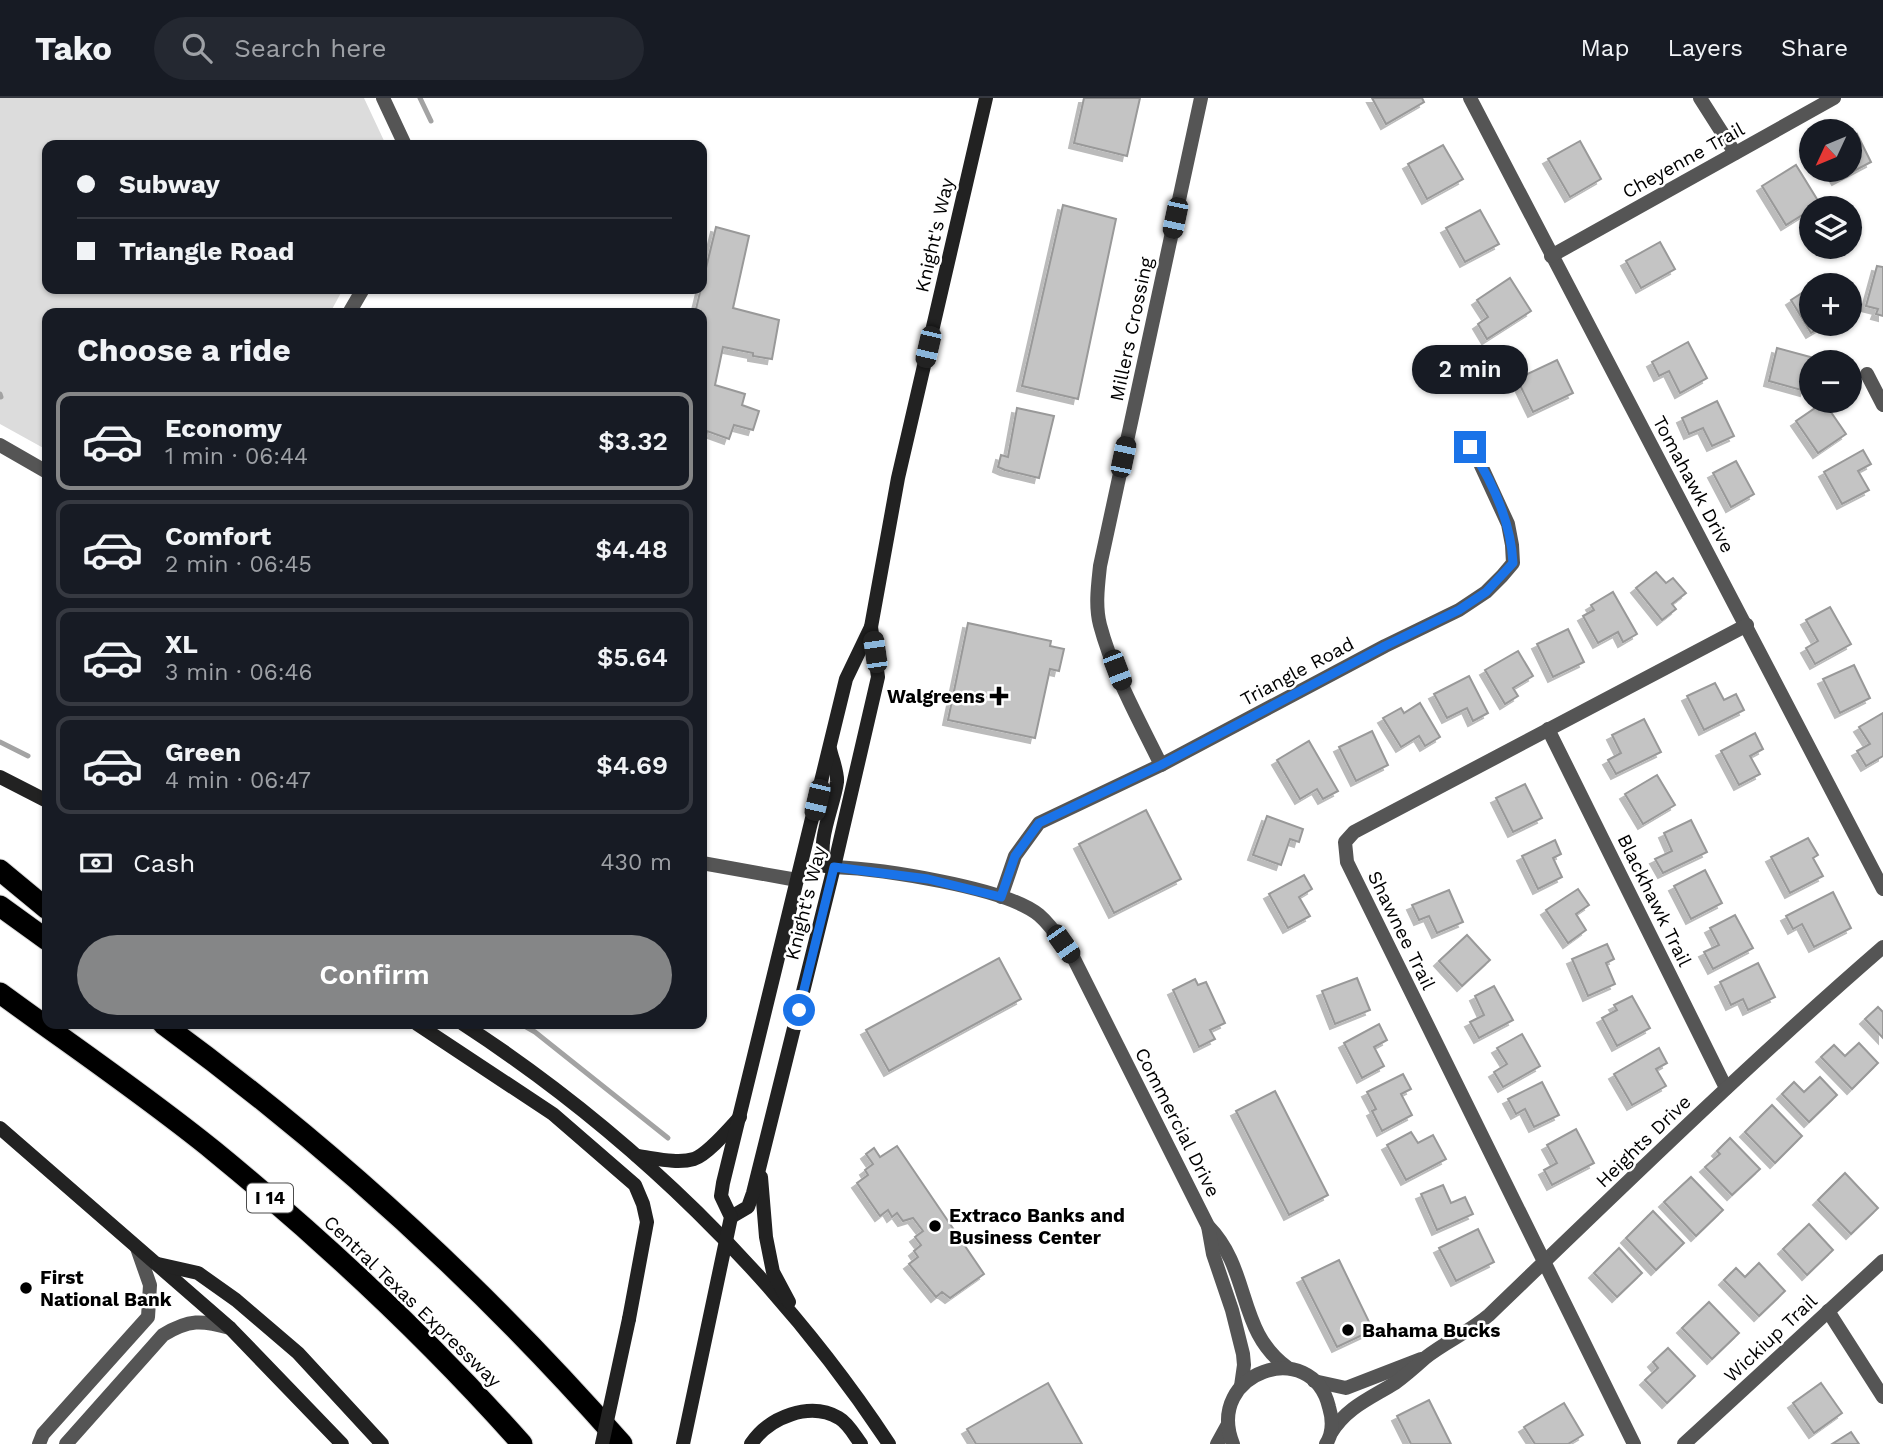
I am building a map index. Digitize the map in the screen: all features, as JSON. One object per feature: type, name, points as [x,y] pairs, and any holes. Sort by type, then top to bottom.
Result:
[{"type":"highway","points":[[0,870],[42,905]]},
{"type":"highway","points":[[0,906],[42,936]]},
{"type":"highway","name":"Central Texas Expressway","points":[[0,993],[42,1024]]},
{"type":"highway","points":[[0,1009],[37,1020]]},
{"type":"highway","name":"Central Texas Expressway","points":[[49,1029],[211,1149],[291,1216],[373,1289],[484,1401],[522,1444]]},
{"type":"highway","points":[[170,1029],[229,1072],[364,1184],[509,1321],[622,1444]]},
{"type":"highway","points":[[192,1029],[208,1042],[229,1072]]},
{"type":"main road","name":"Knight's Way","points":[[683,1444],[731,1217],[721,1196],[846,679],[871,627],[894,514],[896,488],[986,98]]},
{"type":"main road","name":"Knight's Way","points":[[731,1217],[748,1207],[834,867],[878,677],[871,627]]},
{"type":"main road","points":[[829,747],[837,780],[822,858],[826,866],[834,867]]},
{"type":"main road","points":[[0,777],[42,798]]},
{"type":"main road","points":[[425,1029],[553,1114],[635,1185],[647,1222],[602,1444]]},
{"type":"main road","points":[[470,1029],[558,1090],[637,1156],[726,1242],[801,1325],[839,1372],[889,1444]]},
{"type":"main road","points":[[637,1156],[668,1160],[695,1159],[719,1139],[740,1116]]},
{"type":"main road","points":[[0,1128],[230,1328],[342,1444]]},
{"type":"main road","points":[[760,1164],[766,1237],[773,1272],[801,1325]]},
{"type":"main road","points":[[156,1264],[198,1273],[236,1300],[298,1353],[382,1444]]},
{"type":"main road","points":[[751,1444],[757,1434],[773,1422],[804,1411],[823,1411],[842,1419],[861,1444]]},
{"type":"street","points":[[383,98],[403,140]]},
{"type":"street","name":"Millers Crossing","points":[[1161,765],[1126,693],[1099,624],[1097,597],[1104,543],[1200,98]]},
{"type":"street","name":"Tomahawk Drive","points":[[1470,98],[1883,889]]},
{"type":"street","points":[[1700,98],[1735,153]]},
{"type":"street","name":"Cheyenne Trail","points":[[1551,256],[1834,98]]},
{"type":"street","points":[[1867,374],[1883,405]]},
{"type":"street","name":"Triangle Road","points":[[1001,897],[1015,856],[1039,823],[1161,765],[1385,646],[1459,610],[1486,592],[1502,576],[1513,563],[1508,524],[1478,460],[1462,434]]},
{"type":"street","points":[[0,445],[42,469]]},
{"type":"street","name":"Shawnee Trail","points":[[1634,1444],[1347,862],[1345,842],[1354,832],[1747,625]]},
{"type":"street","name":"Blackhawk Trail","points":[[1548,729],[1726,1088]]},
{"type":"street","points":[[707,864],[797,880]]},
{"type":"street","name":"Commercial Drive","points":[[834,867],[928,879],[1001,897],[1038,914],[1054,930],[1073,957],[1208,1226]]},
{"type":"street","name":"Heights Drive","points":[[1425,1358],[1475,1327],[1726,1088],[1883,947]]},
{"type":"street","points":[[1208,1226],[1221,1239],[1232,1258],[1259,1337],[1277,1360],[1288,1368],[1321,1384],[1346,1388],[1425,1358]]},
{"type":"street","points":[[1208,1226],[1213,1254],[1243,1353],[1241,1386]]},
{"type":"street","points":[[39,1444],[43,1434],[148,1317],[150,1284],[137,1248]]},
{"type":"street","name":"Wickiup Trail","points":[[1684,1444],[1883,1261]]},
{"type":"street","points":[[1828,1311],[1883,1397]]},
{"type":"street","points":[[66,1444],[163,1335],[190,1322],[209,1322],[230,1328]]},
{"type":"street","points":[[1328,1438],[1348,1411],[1406,1375],[1425,1358]]},
{"type":"street","points":[[1233,1444],[1228,1424],[1230,1404],[1241,1386],[1265,1370],[1288,1368]]},
{"type":"street","points":[[1311,1379],[1326,1398],[1331,1416],[1328,1438]]},
{"type":"street","points":[[1217,1444],[1228,1424]]},
{"type":"shaded area","points":[[0,98],[364,98],[384,140],[42,140],[42,294],[340,294],[333,308],[42,308],[42,447],[0,424]]},
{"type":"building","points":[[1084,98],[1140,98],[1127,156],[1074,143]]},
{"type":"building","points":[[1372,98],[1422,98],[1424,102],[1386,124]]},
{"type":"building","points":[[1580,141],[1601,179],[1570,197],[1548,159]]},
{"type":"building","points":[[1862,144],[1871,162],[1862,167]]},
{"type":"building","points":[[1443,145],[1463,179],[1427,199],[1408,164]]},
{"type":"building","points":[[1796,165],[1799,170],[1799,182],[1806,182],[1815,196],[1799,196],[1799,217],[1786,225],[1762,186]]},
{"type":"building","points":[[1063,205],[1116,219],[1078,399],[1022,386]]},
{"type":"building","points":[[1480,210],[1499,244],[1465,262],[1446,228]]},
{"type":"building","points":[[716,227],[749,236],[733,308],[779,320],[772,359],[723,347],[715,385],[745,394],[742,405],[759,411],[753,430],[734,425],[729,439],[707,431],[707,308],[696,308],[700,294],[707,294],[707,264]]},
{"type":"building","points":[[1660,242],[1675,269],[1641,288],[1626,261]]},
{"type":"building","points":[[1877,266],[1883,267],[1883,316],[1876,314],[1878,309],[1866,306]]},
{"type":"building","points":[[1510,278],[1531,311],[1487,339],[1478,324],[1488,317],[1477,300]]},
{"type":"building","points":[[1799,295],[1799,313],[1791,300]]},
{"type":"building","points":[[1688,342],[1707,378],[1680,393],[1669,371],[1659,376],[1652,362]]},
{"type":"building","points":[[1777,348],[1799,354],[1799,389],[1769,381]]},
{"type":"building","points":[[1557,360],[1573,393],[1533,412],[1517,379]]},
{"type":"building","points":[[1717,401],[1734,436],[1712,446],[1703,428],[1689,434],[1682,418]]},
{"type":"building","points":[[1017,408],[1054,416],[1039,478],[998,467],[1001,455],[1008,457]]},
{"type":"building","points":[[1808,413],[1832,413],[1846,434],[1818,453],[1796,421]]},
{"type":"building","points":[[1863,450],[1871,464],[1858,471],[1869,490],[1842,504],[1824,472]]},
{"type":"building","points":[[1736,461],[1754,494],[1731,507],[1713,473]]},
{"type":"building","points":[[1656,572],[1666,583],[1673,578],[1686,593],[1672,604],[1676,609],[1662,620],[1636,588]]},
{"type":"building","points":[[1613,592],[1637,634],[1623,642],[1618,632],[1598,643],[1583,616],[1594,610],[1591,605]]},
{"type":"building","points":[[1830,607],[1851,644],[1815,664],[1806,648],[1818,641],[1806,620]]},
{"type":"building","name":"Walgreens","points":[[968,623],[1051,641],[1050,646],[1064,649],[1059,671],[1050,669],[1035,738],[948,720]]},
{"type":"building","points":[[1568,629],[1584,662],[1553,677],[1537,644]]},
{"type":"building","points":[[1518,651],[1533,676],[1513,688],[1518,696],[1505,704],[1485,670]]},
{"type":"building","points":[[1854,665],[1870,698],[1840,713],[1823,679]]},
{"type":"building","points":[[1469,676],[1488,713],[1473,721],[1467,708],[1447,718],[1434,694]]},
{"type":"building","points":[[1715,683],[1724,700],[1736,694],[1744,710],[1704,730],[1687,696]]},
{"type":"building","points":[[1420,703],[1440,737],[1425,746],[1419,736],[1401,747],[1383,718],[1401,708],[1404,713]]},
{"type":"building","points":[[1883,713],[1883,756],[1866,766],[1857,751],[1870,744],[1859,727]]},
{"type":"building","points":[[1644,719],[1661,752],[1616,774],[1608,760],[1621,753],[1612,735]]},
{"type":"building","points":[[1372,731],[1388,765],[1356,781],[1339,747]]},
{"type":"building","points":[[1755,733],[1763,749],[1750,756],[1760,774],[1739,785],[1721,751]]},
{"type":"building","points":[[1309,741],[1338,791],[1323,799],[1317,789],[1300,799],[1277,760]]},
{"type":"building","points":[[1657,775],[1675,805],[1643,824],[1625,794]]},
{"type":"building","points":[[1525,784],[1542,818],[1513,832],[1496,798]]},
{"type":"building","points":[[1146,810],[1181,879],[1114,913],[1079,844]]},
{"type":"building","points":[[1267,816],[1303,829],[1299,842],[1290,839],[1281,865],[1253,855]]},
{"type":"building","points":[[1691,820],[1707,852],[1663,873],[1655,859],[1672,851],[1664,833]]},
{"type":"building","points":[[1808,838],[1818,855],[1813,858],[1823,876],[1790,893],[1771,857]]},
{"type":"building","points":[[1555,840],[1561,854],[1553,858],[1562,877],[1538,889],[1522,856]]},
{"type":"building","points":[[1705,870],[1722,903],[1691,919],[1674,886]]},
{"type":"building","points":[[1304,875],[1312,889],[1299,897],[1310,916],[1288,928],[1269,894]]},
{"type":"building","points":[[1578,889],[1589,905],[1576,914],[1586,930],[1568,943],[1546,910]]},
{"type":"building","points":[[1449,890],[1463,922],[1437,933],[1429,916],[1419,920],[1412,905]]},
{"type":"building","points":[[1833,892],[1851,928],[1814,947],[1802,924],[1793,929],[1786,916]]},
{"type":"building","points":[[1735,915],[1753,948],[1713,969],[1704,952],[1719,945],[1710,928]]},
{"type":"building","points":[[1467,935],[1490,960],[1462,986],[1439,961]]},
{"type":"building","points":[[1607,944],[1614,959],[1606,963],[1615,984],[1588,996],[1572,959]]},
{"type":"building","points":[[999,958],[1021,999],[889,1071],[866,1030]]},
{"type":"building","points":[[1758,963],[1775,997],[1748,1010],[1743,999],[1731,1005],[1720,982]]},
{"type":"building","points":[[1357,978],[1370,1010],[1335,1024],[1322,991]]},
{"type":"building","points":[[1195,979],[1198,985],[1206,982],[1225,1023],[1210,1030],[1215,1039],[1199,1047],[1173,990]]},
{"type":"building","points":[[1494,986],[1513,1020],[1479,1038],[1470,1022],[1484,1015],[1475,996]]},
{"type":"building","points":[[1632,996],[1650,1028],[1617,1046],[1602,1018],[1617,1010],[1614,1005]]},
{"type":"building","points":[[1878,1007],[1883,1012],[1883,1038],[1865,1019]]},
{"type":"building","points":[[1379,1024],[1387,1040],[1374,1047],[1384,1066],[1362,1078],[1344,1043]]},
{"type":"building","points":[[1522,1034],[1540,1066],[1503,1087],[1494,1072],[1507,1064],[1497,1048]]},
{"type":"building","points":[[1859,1043],[1878,1063],[1852,1089],[1821,1057],[1834,1045],[1845,1056]]},
{"type":"building","points":[[1659,1048],[1667,1063],[1656,1069],[1666,1086],[1632,1105],[1614,1074]]},
{"type":"building","points":[[1403,1074],[1411,1089],[1401,1094],[1412,1115],[1382,1131],[1372,1111],[1376,1109],[1367,1092]]},
{"type":"building","points":[[1820,1077],[1837,1095],[1809,1122],[1782,1094],[1794,1082],[1804,1092]]},
{"type":"building","points":[[1542,1082],[1559,1115],[1534,1127],[1525,1109],[1516,1114],[1508,1099]]},
{"type":"building","points":[[1275,1091],[1328,1195],[1289,1215],[1236,1111]]},
{"type":"building","points":[[1772,1105],[1802,1136],[1775,1163],[1745,1132]]},
{"type":"building","points":[[1576,1129],[1594,1163],[1552,1185],[1544,1170],[1557,1163],[1547,1145]]},
{"type":"building","points":[[1411,1132],[1418,1143],[1433,1135],[1446,1159],[1406,1180],[1387,1145]]},
{"type":"building","points":[[1730,1138],[1760,1169],[1732,1195],[1705,1167],[1720,1154],[1717,1151]]},
{"type":"building","name":"Extraco Banks and Business Center","points":[[897,1146],[984,1274],[950,1298],[942,1292],[936,1297],[909,1264],[918,1257],[914,1251],[921,1245],[915,1237],[923,1231],[913,1218],[903,1221],[897,1213],[892,1217],[888,1210],[880,1216],[857,1183],[868,1175],[865,1170],[873,1164],[866,1154],[874,1148],[880,1157]]},
{"type":"building","points":[[1845,1173],[1878,1208],[1851,1234],[1818,1200]]},
{"type":"building","points":[[1691,1177],[1723,1210],[1696,1236],[1664,1202]]},
{"type":"building","points":[[1443,1185],[1451,1203],[1465,1197],[1473,1214],[1437,1230],[1421,1194]]},
{"type":"building","points":[[1653,1211],[1684,1243],[1656,1270],[1626,1238]]},
{"type":"building","points":[[1809,1224],[1833,1250],[1807,1275],[1783,1249]]},
{"type":"building","points":[[1478,1229],[1494,1262],[1456,1281],[1439,1248]]},
{"type":"building","points":[[1619,1248],[1642,1273],[1617,1297],[1594,1273]]},
{"type":"building","points":[[1339,1260],[1373,1330],[1337,1347],[1302,1278]]},
{"type":"building","points":[[1759,1263],[1785,1291],[1759,1316],[1724,1280],[1736,1268],[1745,1277]]},
{"type":"building","points":[[1709,1302],[1739,1333],[1712,1359],[1682,1328]]},
{"type":"building","points":[[1668,1348],[1695,1376],[1667,1403],[1645,1380],[1658,1368],[1653,1362]]},
{"type":"building","points":[[1048,1383],[1082,1444],[976,1444],[967,1429]]},
{"type":"building","points":[[1821,1383],[1842,1413],[1814,1433],[1793,1403]]},
{"type":"building","points":[[1429,1400],[1451,1444],[1411,1444],[1397,1416]]},
{"type":"building","points":[[1564,1403],[1583,1435],[1568,1444],[1535,1444],[1524,1427]]},
{"type":"building","points":[[1851,1432],[1859,1444],[1832,1444]]},
{"type":"waterway","points":[[420,98],[431,121]]},
{"type":"waterway","points":[[0,742],[28,756]]},
{"type":"waterway","points":[[530,1029],[668,1138]]},
{"type":"place","name":"Walgreens","points":[[999,696]]},
{"type":"place","name":"Extraco Banks and Business Center","points":[[935,1226]]},
{"type":"place","name":"First National Bank","points":[[26,1288]]},
{"type":"place","name":"Bahama Bucks","points":[[1348,1330]]},
{"type":"route","points":[[799,1010],[834,867],[928,879],[1001,897],[1015,856],[1039,823],[1161,765],[1385,646],[1459,610],[1486,592],[1513,563],[1512,545],[1508,524],[1470,447]]}]
